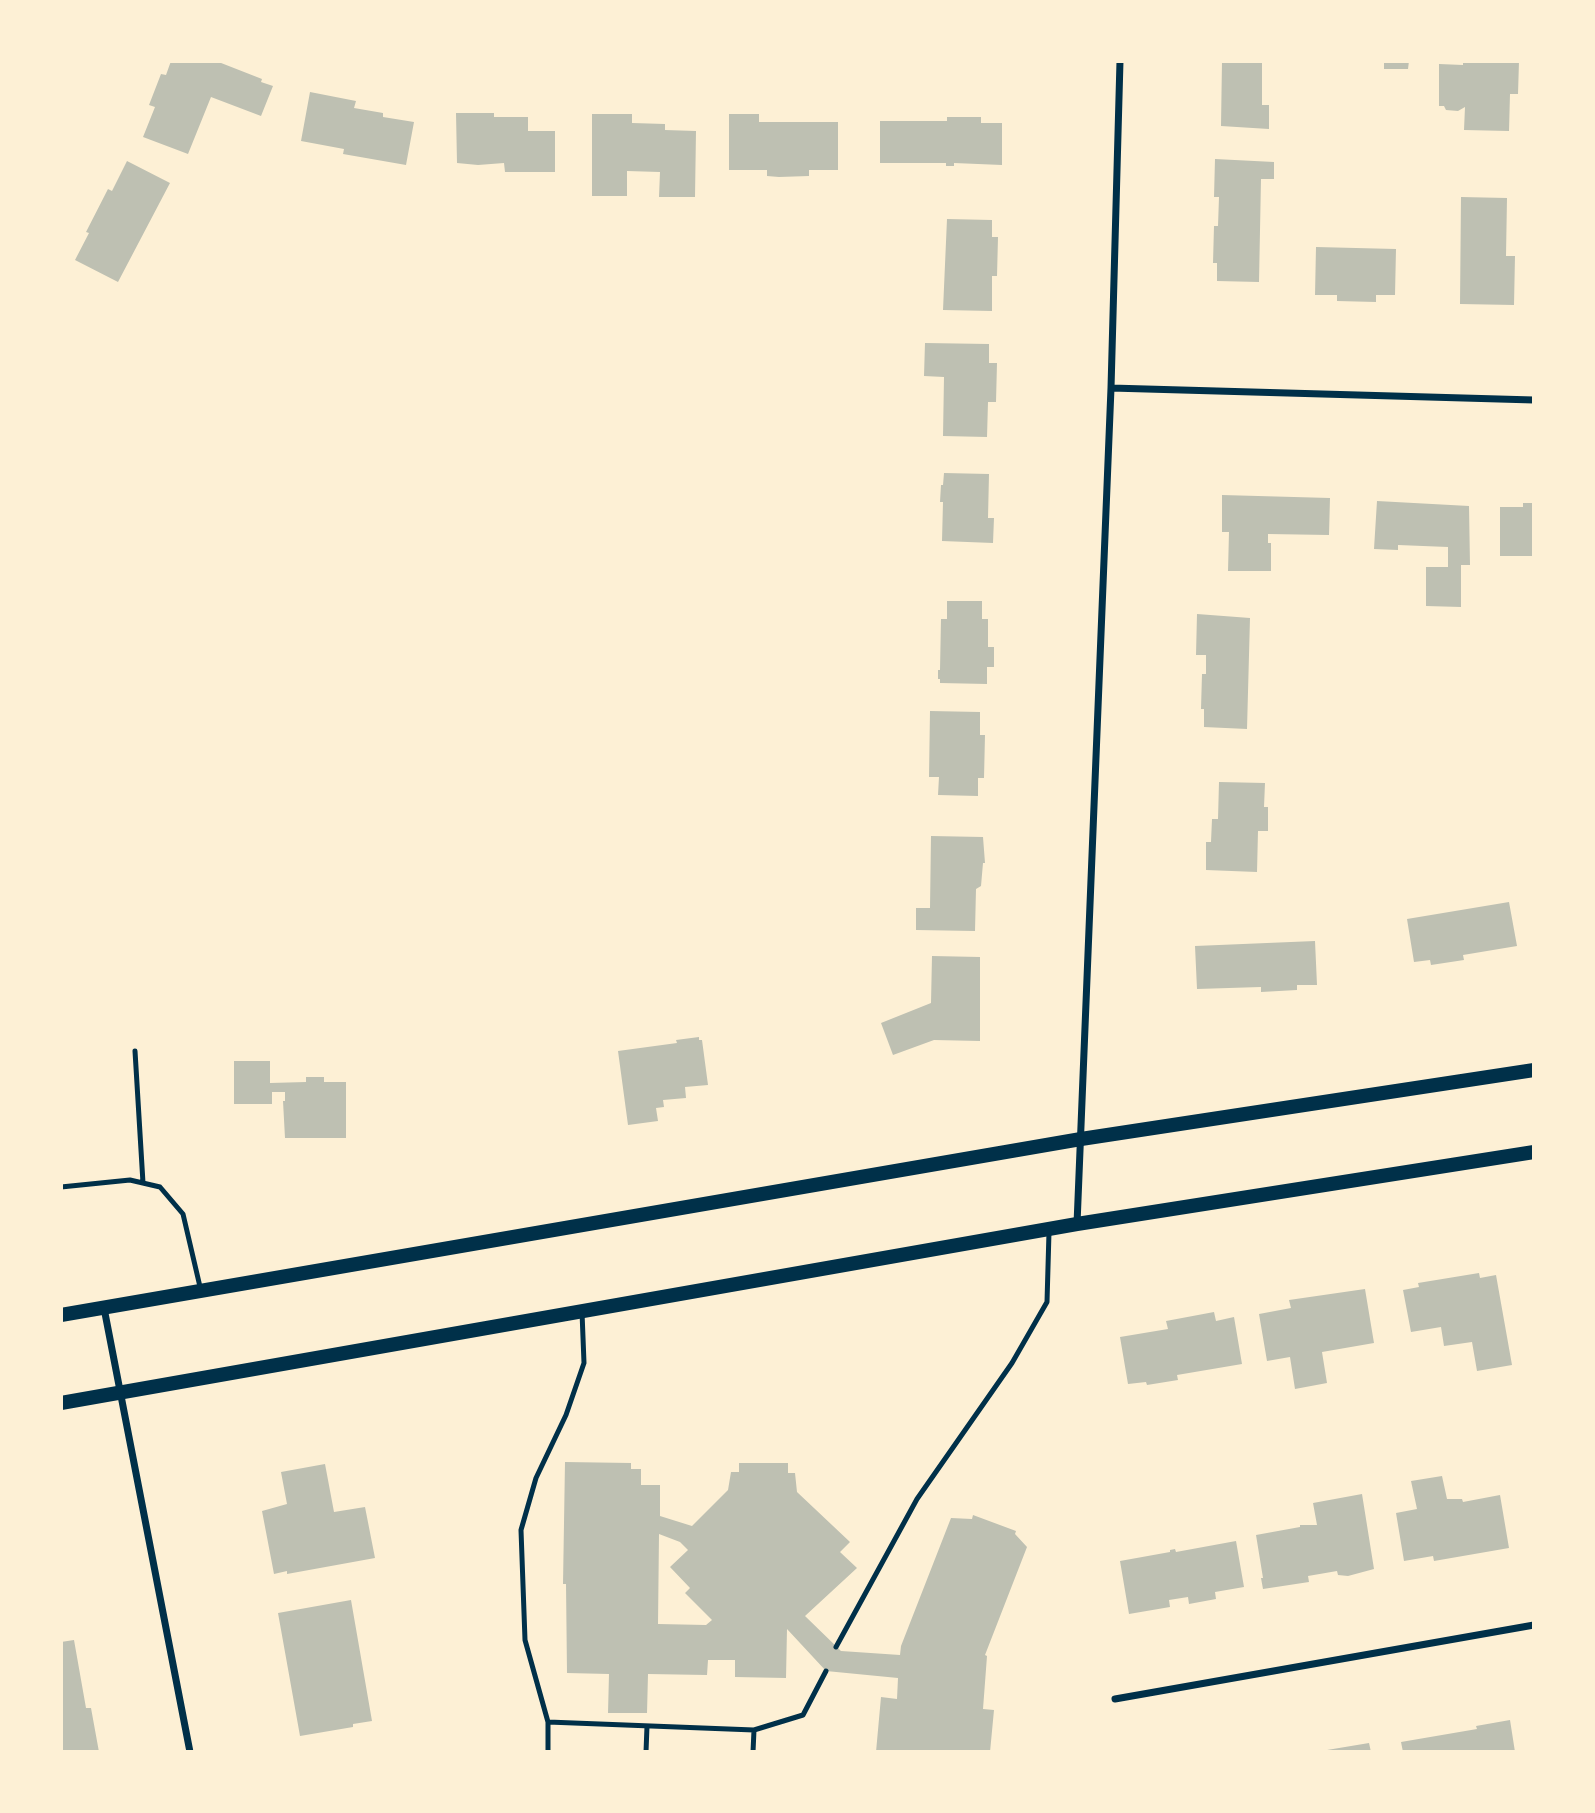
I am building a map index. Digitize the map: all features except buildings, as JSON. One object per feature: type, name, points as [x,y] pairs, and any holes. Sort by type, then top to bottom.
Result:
[{"type":"main road","points":[[61,1315],[1081,1139],[1534,1070]]},
{"type":"main road","points":[[61,1403],[1077,1224],[1534,1152]]},
{"type":"street","points":[[1077,1224],[1111,388],[1120,61]]},
{"type":"street","points":[[1111,388],[1534,400]]},
{"type":"street","points":[[104,1308],[190,1752]]},
{"type":"street","points":[[1115,1699],[1534,1625]]},
{"type":"lane","points":[[135,1051],[143,1183]]},
{"type":"lane","points":[[61,1187],[130,1180],[160,1187],[183,1214],[201,1291]]},
{"type":"lane","points":[[836,1647],[917,1499],[1012,1363],[1047,1302],[1049,1229]]},
{"type":"lane","points":[[548,1752],[548,1722],[524,1640],[521,1530],[536,1478],[566,1415],[584,1363],[582,1312]]},
{"type":"lane","points":[[548,1722],[754,1730],[803,1714],[827,1671]]},
{"type":"lane","points":[[646,1752],[647,1726]]},
{"type":"lane","points":[[753,1752],[754,1730]]}]
